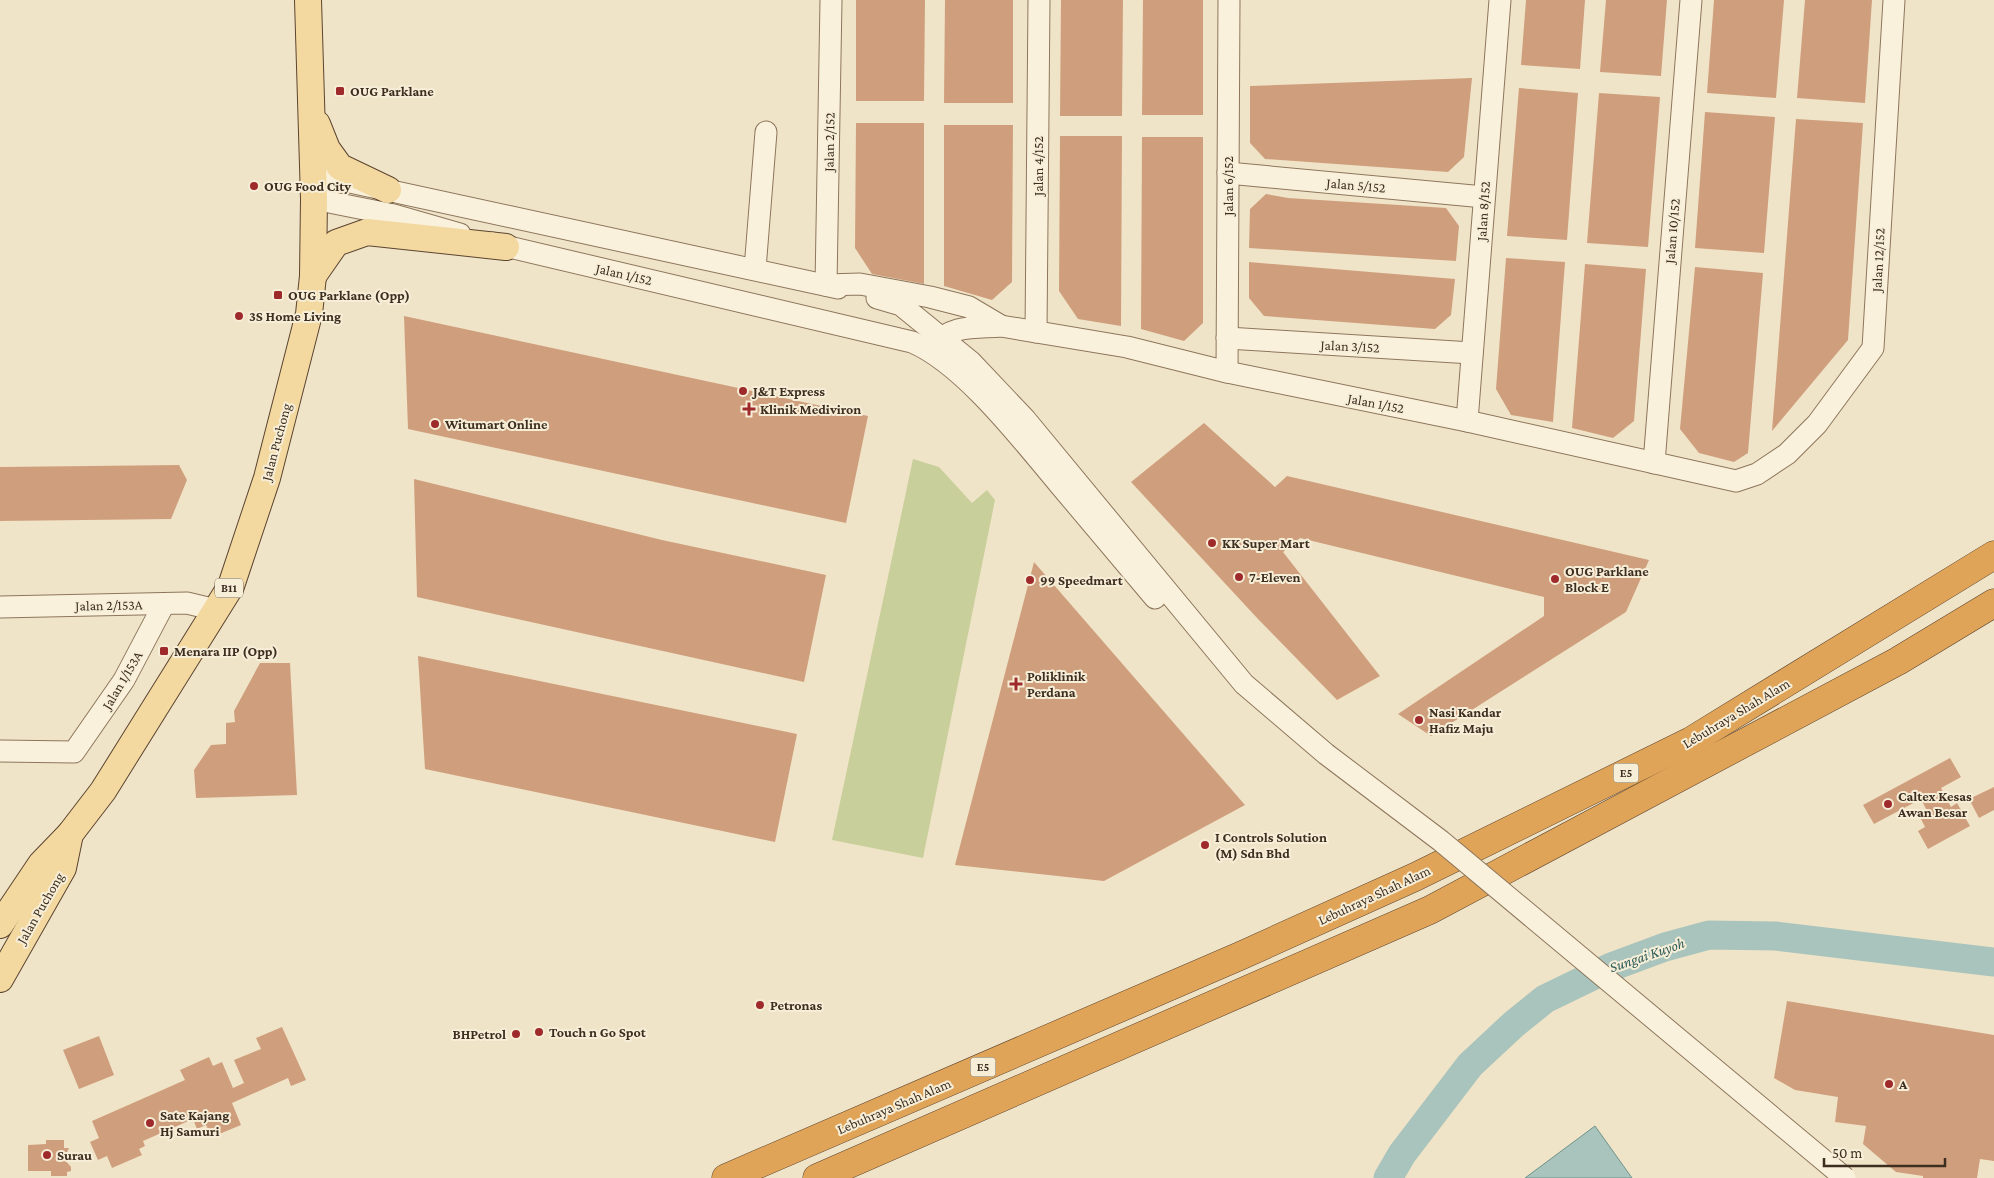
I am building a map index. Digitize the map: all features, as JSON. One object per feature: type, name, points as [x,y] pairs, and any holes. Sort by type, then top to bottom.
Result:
[{"type":"highway","name":"Lebuhraya Shah Alam","points":[[726,1178],[1230,960],[1415,877],[1691,741],[1994,555]]},
{"type":"highway","name":"Lebuhraya Shah Alam","points":[[817,1178],[1430,910],[1898,661],[1994,602]]},
{"type":"main road","name":"Jalan Puchong","points":[[0,926],[41,864],[70,834],[102,791],[216,610],[230,586],[267,478],[309,314],[313,276],[314,199],[308,0]]},
{"type":"main road","points":[[312,112],[327,149],[340,167],[388,190]]},
{"type":"main road","points":[[313,276],[336,244],[366,232],[506,247]]},
{"type":"main road","name":"Jalan Puchong","points":[[2,976],[63,868],[70,834]]},
{"type":"street","name":"Jalan 2/152","points":[[826,285],[831,0]]},
{"type":"street","name":"Jalan 4/152","points":[[1036,332],[1039,0]]},
{"type":"street","name":"Jalan 6/152","points":[[1227,372],[1230,0]]},
{"type":"street","name":"Jalan 8/152","points":[[1467,421],[1500,0]]},
{"type":"street","name":"Jalan 10/152","points":[[1654,463],[1691,0]]},
{"type":"street","name":"Jalan 12/152","points":[[1757,474],[1787,454],[1816,424],[1873,348],[1894,0]]},
{"type":"street","points":[[755,269],[766,132]]},
{"type":"street","name":"Jalan 5/152","points":[[1228,173],[1484,197]]},
{"type":"street","points":[[313,174],[755,269],[826,285],[900,305],[933,336],[1138,566],[1232,691],[1322,759],[1441,841],[1845,1178]]},
{"type":"street","name":"Jalan 1/152","points":[[314,199],[394,215],[506,247],[912,342],[933,336]]},
{"type":"street","points":[[826,285],[860,284],[930,297],[969,307],[997,323]]},
{"type":"street","points":[[933,336],[933,315],[956,311],[997,323]]},
{"type":"street","name":"Jalan 1/152","points":[[997,323],[1036,332],[1127,347],[1227,372],[1467,421],[1736,481],[1757,474]]},
{"type":"street","name":"Jalan 3/152","points":[[1227,338],[1472,353]]},
{"type":"street","name":"Jalan 1/153A","points":[[0,751],[74,752],[124,680],[164,604]]},
{"type":"street","name":"Jalan 2/153A","points":[[0,606],[187,604],[216,610]]},
{"type":"street","points":[[1322,759],[1428,849],[1828,1178]]},
{"type":"green space","points":[[913,459],[939,467],[972,503],[987,490],[995,500],[923,858],[832,840]]},
{"type":"water","points":[[1595,1126],[1632,1178],[1525,1178]]},
{"type":"building","points":[[856,0],[925,0],[924,101],[856,101]]},
{"type":"building","points":[[945,0],[1013,0],[1013,103],[944,103]]},
{"type":"building","points":[[1061,0],[1123,0],[1122,116],[1060,116]]},
{"type":"building","points":[[1143,0],[1203,0],[1203,115],[1142,115]]},
{"type":"building","points":[[1526,0],[1585,0],[1580,69],[1521,65]]},
{"type":"building","points":[[1606,0],[1667,0],[1661,76],[1600,72]]},
{"type":"building","points":[[1714,0],[1784,0],[1776,98],[1707,93]]},
{"type":"building","points":[[1805,0],[1872,0],[1865,103],[1797,98]]},
{"type":"building","points":[[1472,78],[1464,157],[1448,172],[1265,159],[1250,143],[1250,86]]},
{"type":"building","points":[[1519,88],[1578,93],[1567,240],[1507,236]]},
{"type":"building","points":[[1599,93],[1660,97],[1648,247],[1587,243]]},
{"type":"building","points":[[1705,112],[1775,117],[1764,253],[1695,248]]},
{"type":"building","points":[[1796,119],[1863,123],[1848,340],[1772,431]]},
{"type":"building","points":[[856,123],[924,123],[924,284],[872,274],[855,248]]},
{"type":"building","points":[[944,125],[1013,125],[1012,282],[992,300],[944,286]]},
{"type":"building","points":[[1060,136],[1122,136],[1121,326],[1078,319],[1059,291]]},
{"type":"building","points":[[1142,137],[1203,137],[1203,323],[1184,341],[1141,329]]},
{"type":"building","points":[[1266,194],[1288,198],[1446,208],[1459,226],[1456,261],[1249,248],[1250,209]]},
{"type":"building","points":[[1506,258],[1565,262],[1553,422],[1511,415],[1496,389]]},
{"type":"building","points":[[1249,262],[1455,279],[1451,315],[1435,329],[1264,316],[1249,298]]},
{"type":"building","points":[[1585,264],[1646,269],[1634,421],[1613,438],[1572,428]]},
{"type":"building","points":[[1695,267],[1763,273],[1748,453],[1734,462],[1699,453],[1680,429]]},
{"type":"building","points":[[404,316],[868,416],[846,523],[408,429]]},
{"type":"building","name":"OUG Parklane Block E","points":[[1204,423],[1275,487],[1287,476],[1649,560],[1626,612],[1431,736],[1398,714],[1544,616],[1544,597],[1300,538],[1283,552],[1380,676],[1337,700],[1258,619],[1131,482]]},
{"type":"building","points":[[179,465],[187,480],[171,519],[0,521],[0,467]]},
{"type":"building","points":[[414,479],[662,540],[826,575],[804,682],[417,597]]},
{"type":"building","points":[[1034,562],[1245,805],[1104,881],[955,865]]},
{"type":"building","points":[[418,656],[797,734],[775,842],[425,769]]},
{"type":"building","points":[[260,663],[290,663],[297,795],[196,798],[194,770],[211,745],[226,744],[226,723],[235,722],[234,711]]},
{"type":"building","name":"Caltex Kesas Awan Besar","points":[[1950,758],[1961,777],[1941,788],[1951,807],[1957,803],[1970,826],[1928,849],[1918,831],[1925,827],[1921,819],[1929,815],[1921,799],[1874,824],[1863,805]]},
{"type":"building","points":[[1994,787],[1994,810],[1979,818],[1969,799]]},
{"type":"building","name":"A","points":[[1787,1001],[1994,1035],[1994,1161],[1980,1159],[1977,1178],[1923,1178],[1923,1176],[1896,1172],[1863,1144],[1866,1126],[1835,1122],[1838,1097],[1795,1090],[1774,1078]]},
{"type":"building","points":[[282,1027],[306,1080],[291,1086],[288,1078],[232,1103],[241,1125],[212,1137],[206,1125],[197,1129],[193,1119],[143,1141],[145,1146],[139,1149],[142,1155],[112,1168],[107,1156],[98,1160],[90,1142],[99,1138],[92,1121],[185,1080],[180,1070],[209,1057],[213,1066],[222,1062],[233,1088],[244,1083],[234,1060],[261,1049],[256,1038]]},
{"type":"building","points":[[99,1036],[114,1075],[79,1089],[63,1050]]},
{"type":"building","name":"Surau","points":[[46,1140],[64,1140],[64,1148],[69,1148],[64,1159],[71,1167],[71,1171],[67,1172],[67,1176],[51,1176],[51,1171],[28,1171],[28,1145],[46,1144]]},
{"type":"waterway","name":"Sungai Kuyoh","points":[[1388,1178],[1402,1154],[1470,1065],[1514,1024],[1545,999],[1611,967],[1665,947],[1709,935],[1775,936],[1994,962]]},
{"type":"place","name":"OUG Parklane","points":[[340,91]]},
{"type":"place","name":"OUG Food City","points":[[254,186]]},
{"type":"place","name":"OUG Parklane (Opp)","points":[[278,295]]},
{"type":"place","name":"3S Home Living","points":[[239,316]]},
{"type":"place","name":"J&T Express","points":[[743,391]]},
{"type":"place","name":"Klinik Mediviron","points":[[749,409]]},
{"type":"place","name":"Witumart Online","points":[[435,424]]},
{"type":"place","name":"KK Super Mart","points":[[1212,543]]},
{"type":"place","name":"7-Eleven","points":[[1239,577]]},
{"type":"place","name":"OUG Parklane Block E","points":[[1555,579]]},
{"type":"place","name":"99 Speedmart","points":[[1030,580]]},
{"type":"place","name":"Menara IIP (Opp)","points":[[164,651]]},
{"type":"place","name":"Poliklinik Perdana","points":[[1016,684]]},
{"type":"place","name":"Nasi Kandar Hafiz Maju","points":[[1419,720]]},
{"type":"place","name":"Caltex Kesas Awan Besar","points":[[1888,804]]},
{"type":"place","name":"I Controls Solution (M) Sdn Bhd","points":[[1205,845]]},
{"type":"place","name":"Petronas","points":[[760,1005]]},
{"type":"place","name":"Touch n Go Spot","points":[[539,1032]]},
{"type":"place","name":"BHPetrol","points":[[516,1034]]},
{"type":"place","name":"A","points":[[1889,1084]]},
{"type":"place","name":"Sate Kajang Hj Samuri","points":[[150,1123]]},
{"type":"place","name":"Surau","points":[[47,1155]]}]
